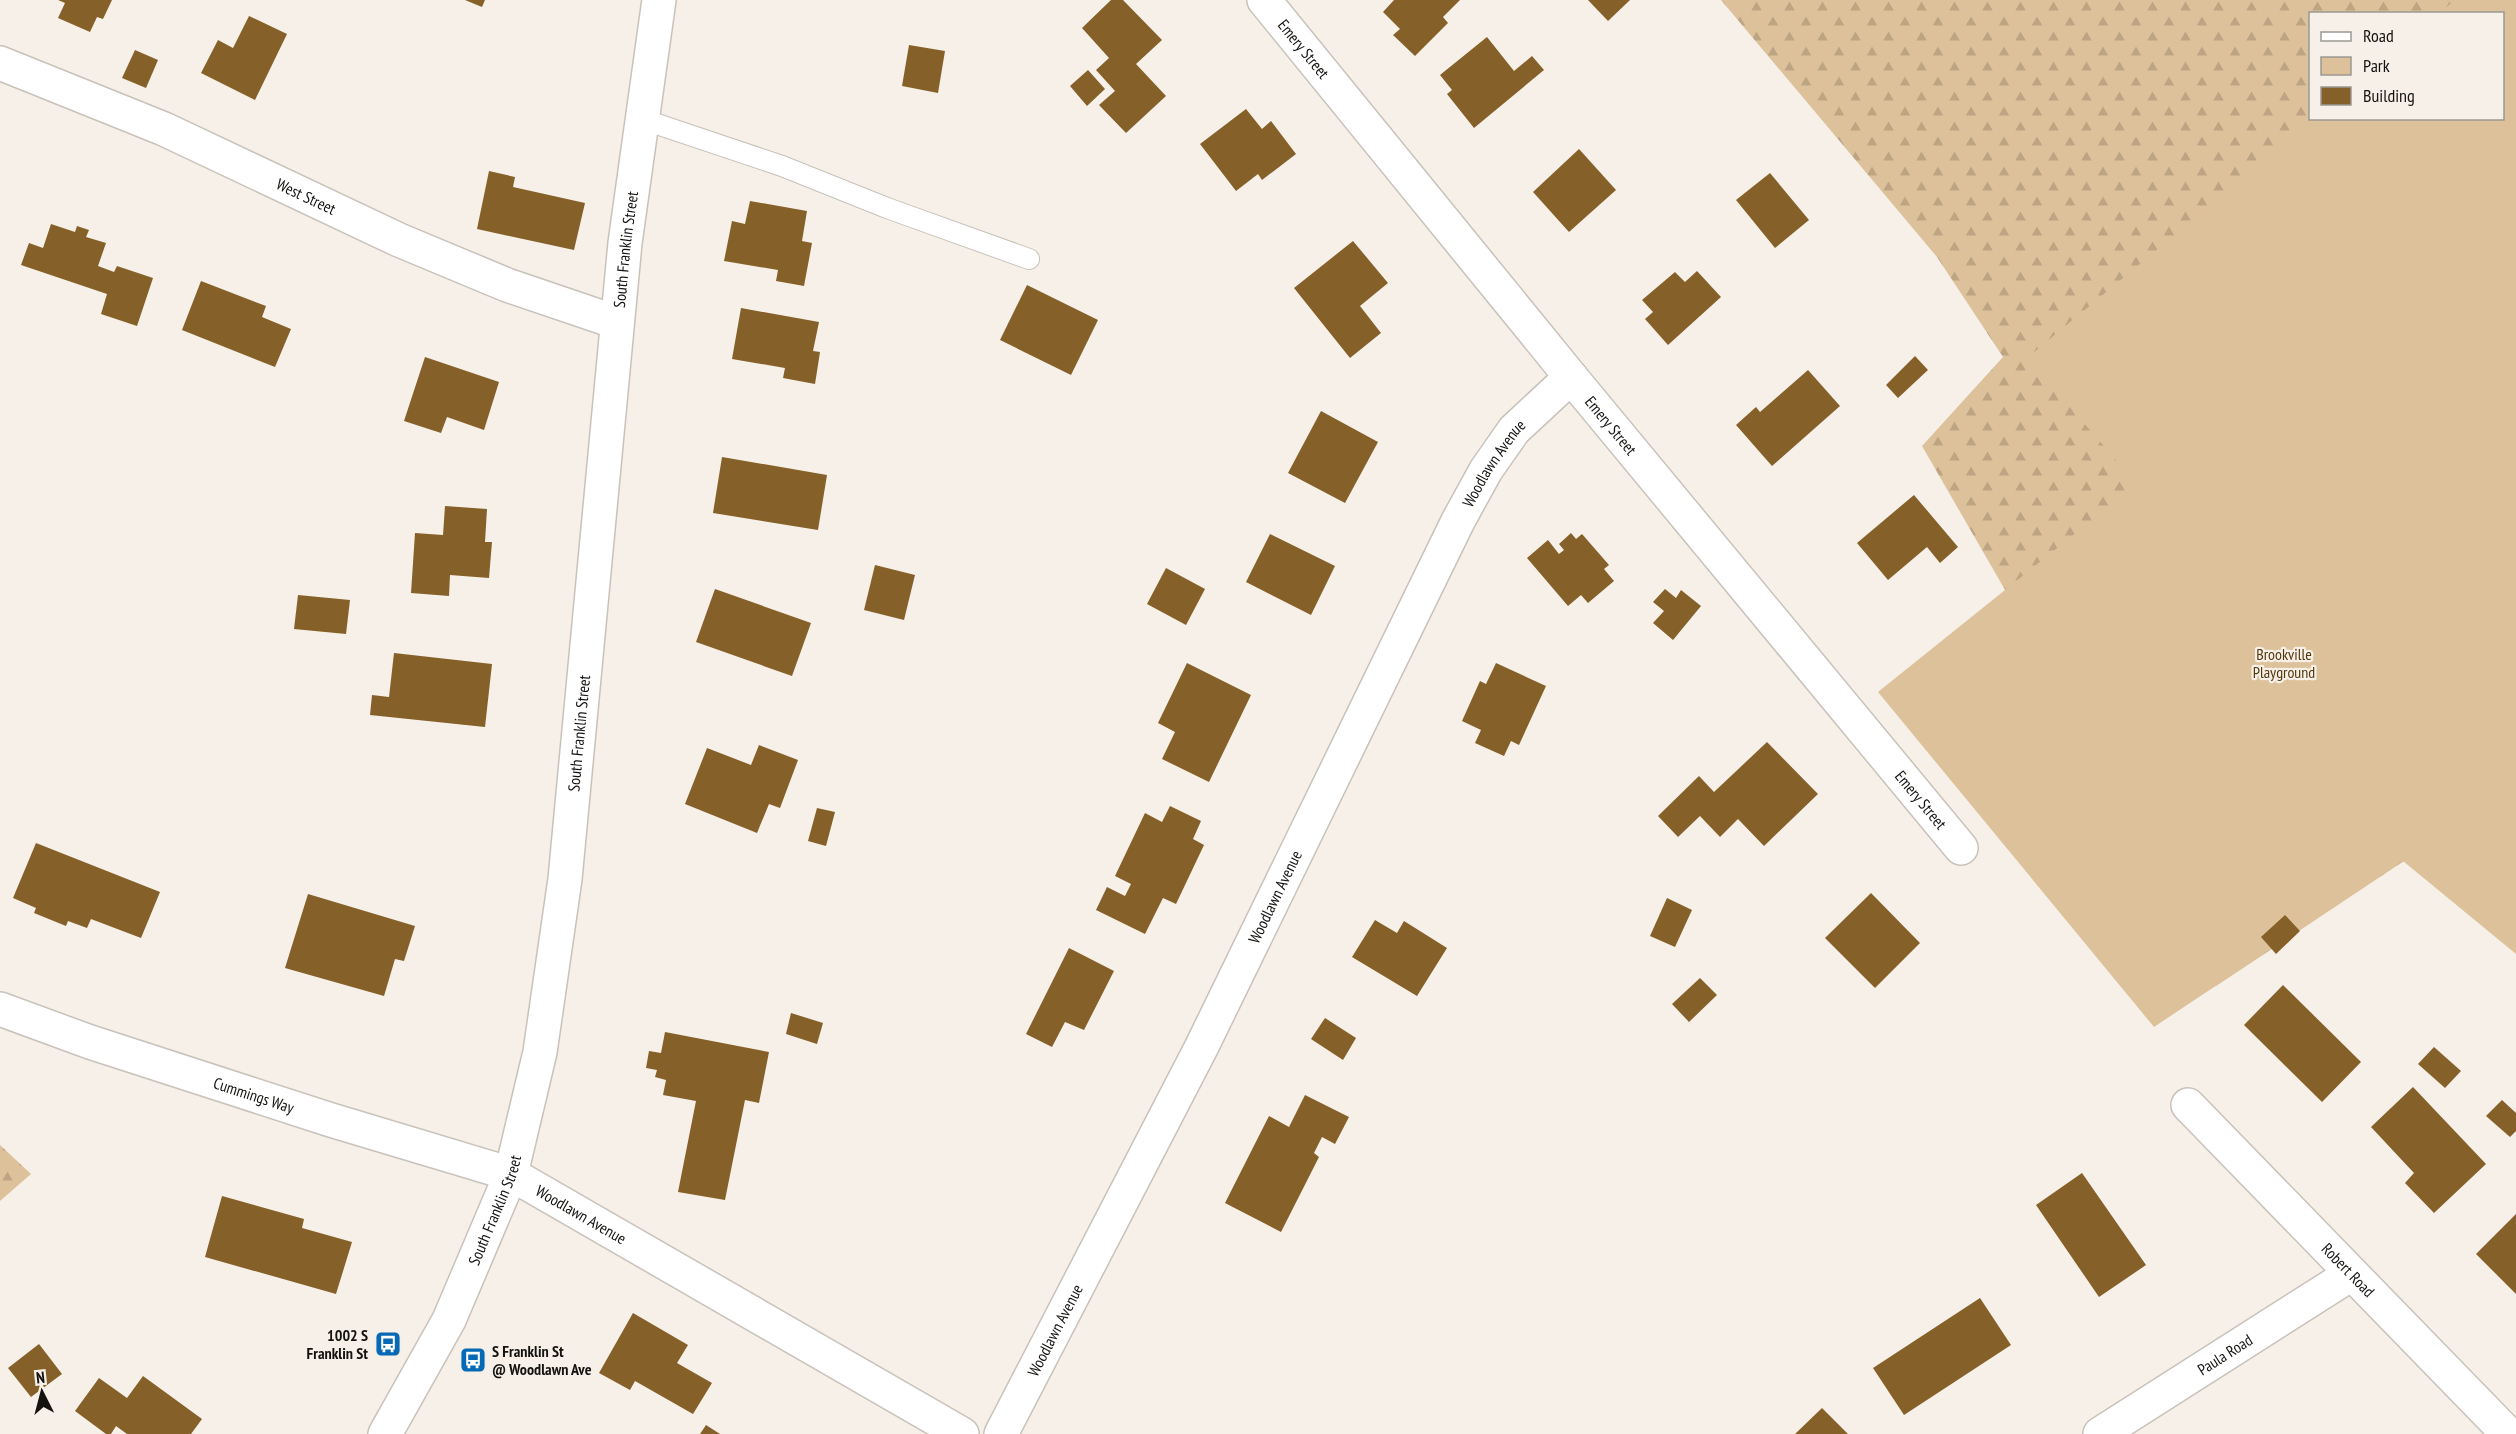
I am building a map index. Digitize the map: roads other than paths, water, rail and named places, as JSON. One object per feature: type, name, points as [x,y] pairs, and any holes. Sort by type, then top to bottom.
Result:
[{"type":"street","name":"South Franklin Street","points":[[385,1434],[449,1320],[511,1174],[540,1052],[565,879],[616,322],[660,0]]},
{"type":"street","name":"Emery Street","points":[[1264,0],[1571,377],[1961,848]]},
{"type":"street","name":"West Street","points":[[0,63],[164,129],[442,258],[507,285],[616,322]]},
{"type":"street","name":"Woodlawn Avenue","points":[[1000,1434],[1201,1048],[1458,521],[1486,470],[1514,430],[1571,377]]},
{"type":"street","name":"Cummings Way","points":[[0,1009],[90,1042],[309,1113],[511,1174]]},
{"type":"street","name":"Robert Road","points":[[2188,1105],[2508,1434]]},
{"type":"street","name":"Woodlawn Avenue","points":[[511,1174],[962,1434]]},
{"type":"street","name":"Paula Road","points":[[2100,1434],[2352,1274]]},
{"type":"lane","points":[[642,119],[782,166],[887,208],[1029,260]]},
{"type":"place","name":"1002 S Franklin St","points":[[388,1344]]},
{"type":"place","name":"S Franklin St @ Woodlawn Ave","points":[[473,1360]]},
{"type":"park label","name":"Brookville Playground","points":[[2284,663]]}]
